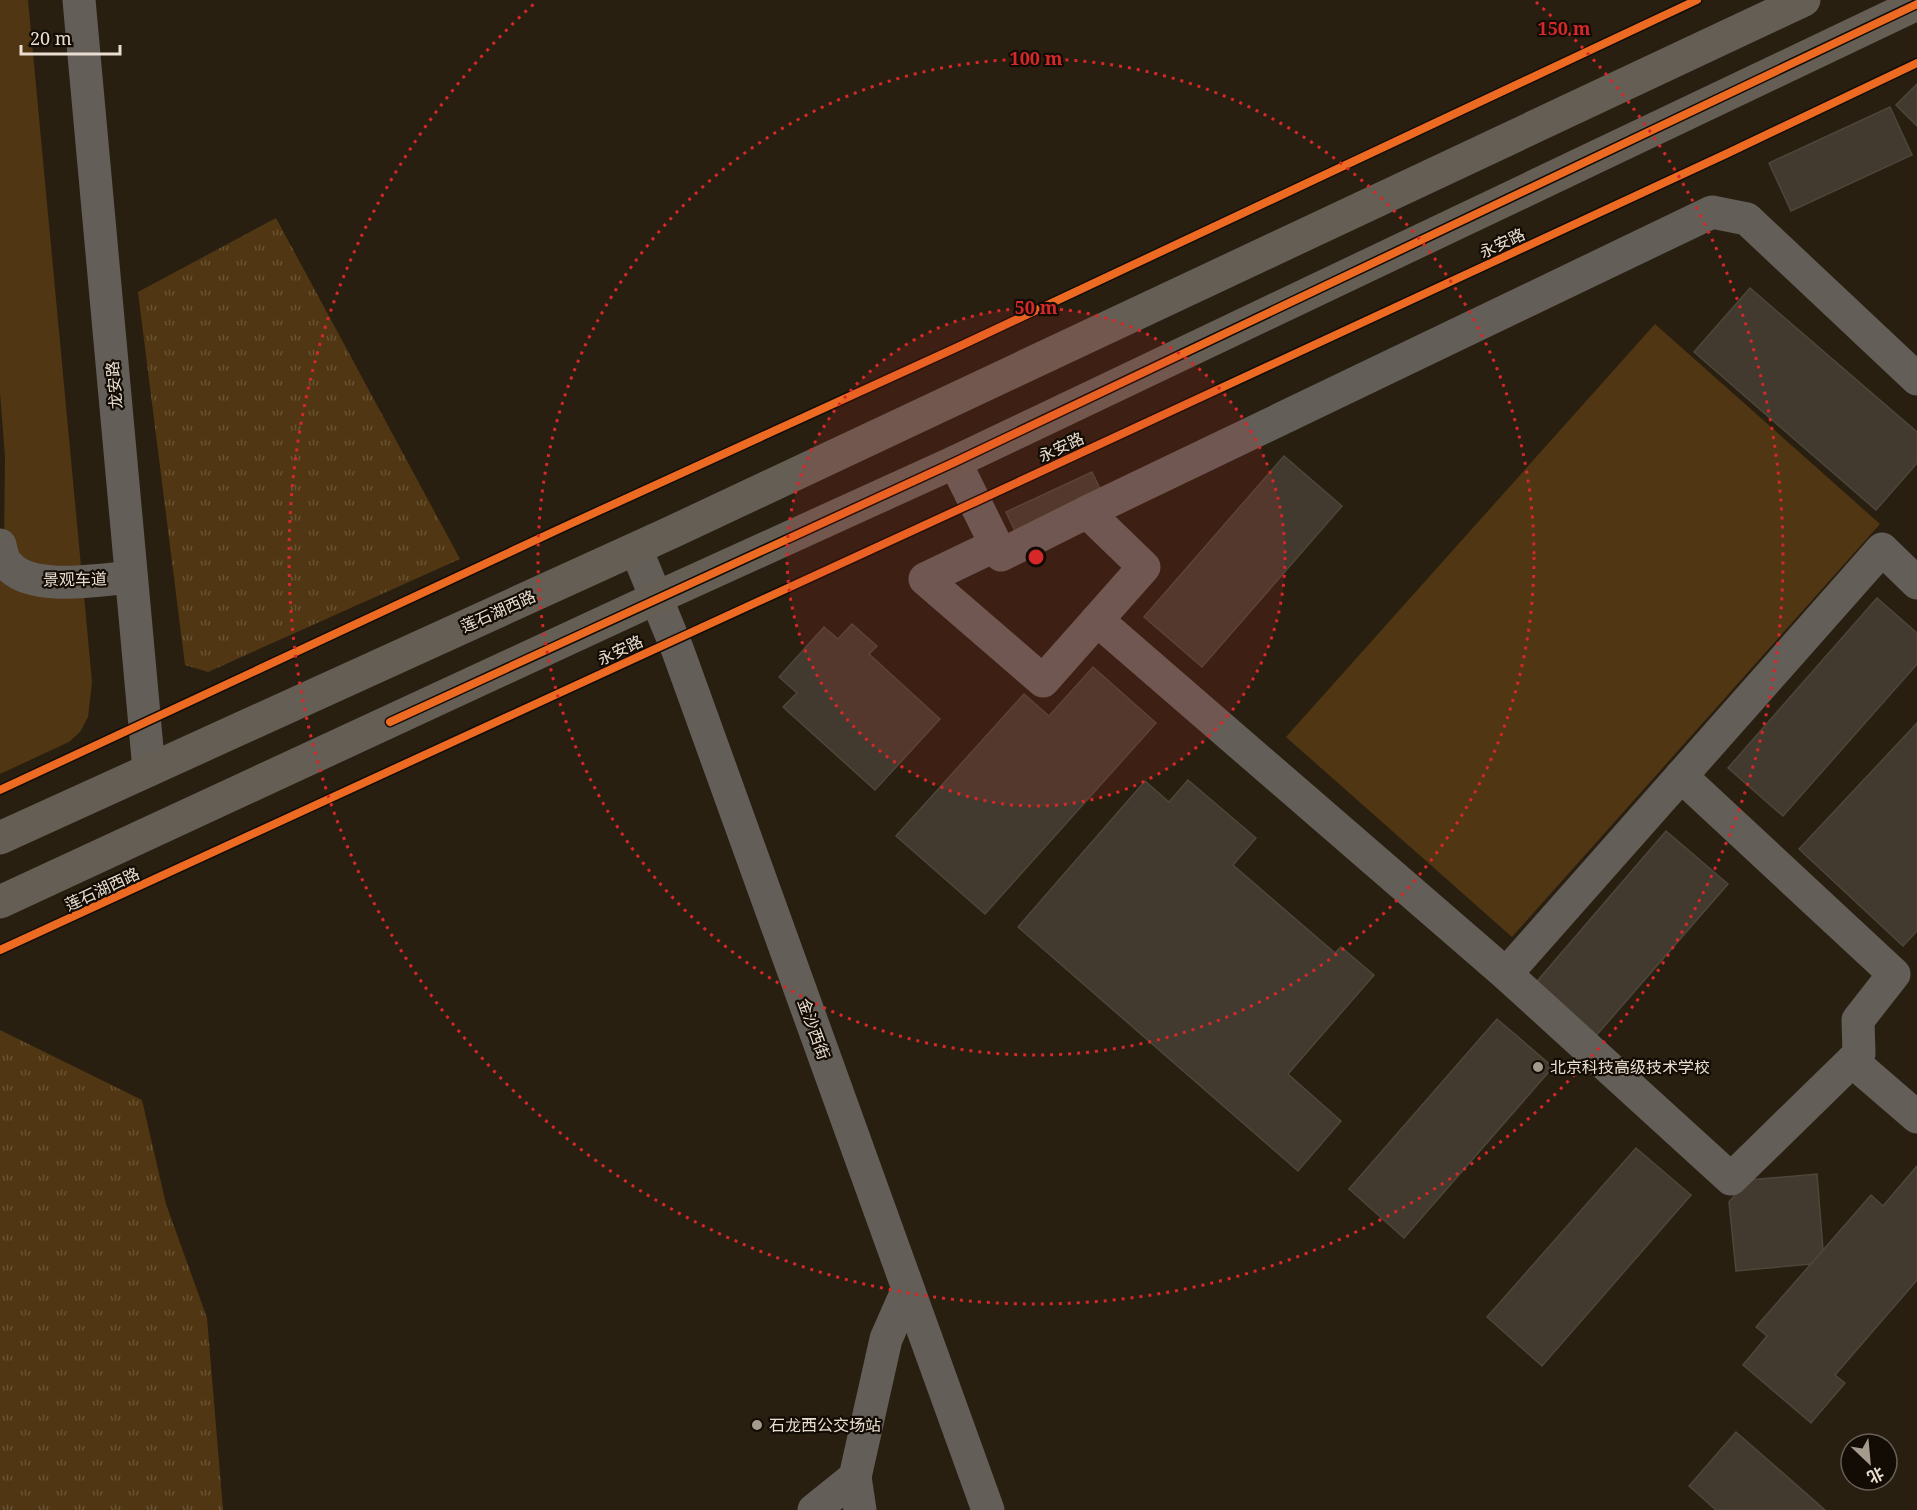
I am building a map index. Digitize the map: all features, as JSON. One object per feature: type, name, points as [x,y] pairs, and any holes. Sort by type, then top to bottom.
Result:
[{"type":"main road","points":[[636,549],[1804,0]]},
{"type":"main road","name":"永安路","points":[[390,722],[955,462],[1917,4]]},
{"type":"main road","name":"莲石湖西路","points":[[0,838],[636,549]]},
{"type":"main road","name":"莲石湖西路","points":[[0,902],[390,722]]},
{"type":"street","name":"龙安路","points":[[79,0],[149,770]]},
{"type":"street","points":[[955,462],[1001,555],[1712,212],[1747,219],[1917,379]]},
{"type":"street","points":[[996,545],[925,579],[1043,681],[1144,567],[1087,512]]},
{"type":"street","name":"景观车道","points":[[0,545],[8,566],[27,578],[48,581],[82,581],[131,577]]},
{"type":"street","name":"金沙西街","points":[[636,549],[678,651],[988,1510]]},
{"type":"street","points":[[1506,974],[1882,549],[1917,583]]},
{"type":"street","points":[[1097,620],[1506,974],[1731,1179],[1859,1054],[1858,1020],[1893,974],[1681,776]]},
{"type":"street","points":[[1852,1061],[1917,1117]]},
{"type":"street","points":[[860,1510],[855,1477],[886,1339],[908,1289]]},
{"type":"street","points":[[814,1510],[855,1477]]},
{"type":"green space","points":[[0,0],[28,0],[82,577],[52,577],[4,544],[5,457],[0,393]]},
{"type":"green space","points":[[276,218],[460,559],[208,672],[185,665],[138,292]]},
{"type":"green space","points":[[1655,324],[1880,524],[1512,937],[1286,737]]},
{"type":"green space","points":[[0,564],[83,585],[92,682],[88,717],[80,732],[69,742],[0,774]]},
{"type":"green space","points":[[0,1030],[142,1100],[166,1204],[207,1318],[223,1510],[0,1510]]},
{"type":"building","points":[[1917,84],[1917,126],[1896,105]]},
{"type":"building","points":[[1890,107],[1912,155],[1791,211],[1769,163]]},
{"type":"building","points":[[1750,288],[1917,432],[1917,463],[1876,510],[1694,352]]},
{"type":"building","points":[[1284,456],[1342,506],[1202,667],[1144,617]]},
{"type":"building","points":[[1092,472],[1102,493],[1016,533],[1006,512]]},
{"type":"building","points":[[1877,598],[1917,633],[1917,664],[1783,816],[1728,768]]},
{"type":"building","points":[[852,624],[877,646],[869,654],[940,719],[875,790],[783,707],[797,693],[779,677],[824,627],[838,639]]},
{"type":"building","points":[[1093,667],[1156,723],[985,914],[896,836],[1024,694],[1049,716]]},
{"type":"building","points":[[1917,723],[1917,931],[1903,946],[1799,849]]},
{"type":"building","points":[[1188,780],[1256,838],[1233,865],[1335,953],[1341,947],[1374,975],[1288,1074],[1341,1121],[1298,1171],[1018,927],[1145,781],[1169,802]]},
{"type":"building","points":[[1666,831],[1728,884],[1594,1038],[1533,986]]},
{"type":"building","points":[[1497,1019],[1553,1067],[1404,1238],[1349,1189]]},
{"type":"building","points":[[1636,1148],[1691,1195],[1542,1366],[1487,1317]]},
{"type":"building","points":[[1917,1166],[1917,1280],[1835,1375],[1845,1383],[1811,1423],[1743,1365],[1767,1336],[1756,1327],[1871,1195],[1883,1206]]},
{"type":"building","points":[[1817,1174],[1823,1250],[1811,1264],[1736,1271],[1729,1202],[1748,1180]]},
{"type":"building","points":[[1736,1432],[1825,1510],[1716,1510],[1689,1486]]},
{"type":"cycle path","points":[[0,790],[568,525],[960,346],[1697,0]]},
{"type":"cycle path","points":[[390,722],[955,462],[1917,4]]},
{"type":"cycle path","points":[[0,950],[975,502],[1726,154],[1917,63]]},
{"type":"place","name":"北京科技高级技术学校","points":[[1538,1067]]},
{"type":"place","name":"石龙西公交场站","points":[[757,1425]]}]
